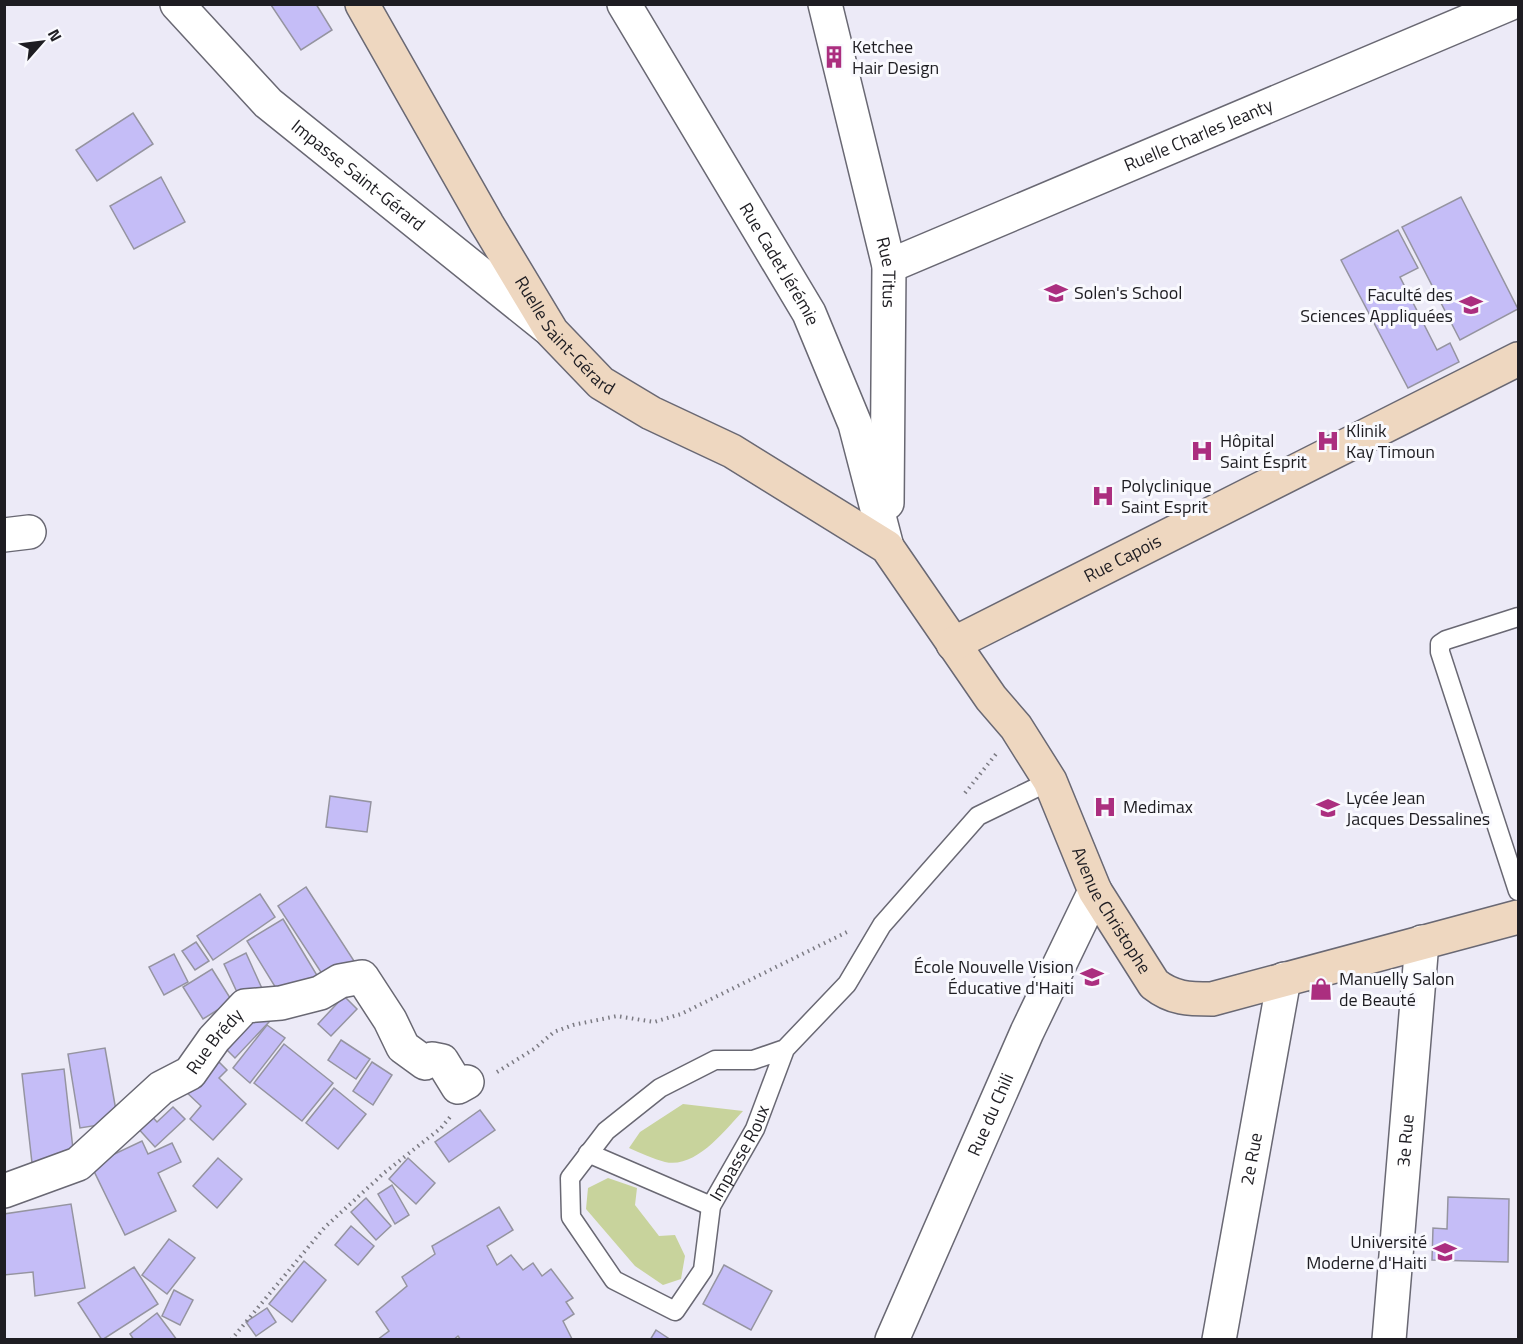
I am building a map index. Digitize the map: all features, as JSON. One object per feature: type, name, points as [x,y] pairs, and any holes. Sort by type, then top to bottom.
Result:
[{"type":"street","name":"Impasse Saint-Gérard","points":[[177,4],[268,103],[552,332]]},
{"type":"street","name":"Ruelle Saint-Gérard","points":[[362,4],[487,224],[552,332],[601,383],[651,413],[732,451],[887,547]]},
{"type":"street","name":"Rue Cadet Jérémie","points":[[624,4],[809,313],[855,424],[887,547]]},
{"type":"street","name":"Rue Titus","points":[[825,4],[889,266],[887,547]]},
{"type":"street","name":"Ruelle Charles Jeanty","points":[[889,266],[1509,4]]},
{"type":"street","name":"Rue Capois","points":[[953,644],[1518,359]]},
{"type":"street","name":"Avenue Christophe","points":[[887,547],[991,698],[1016,727],[1050,781],[1095,891],[1154,984],[1167,994],[1185,999],[1212,999],[1518,917]]},
{"type":"street","name":"Rue du Chili","points":[[892,1340],[1027,1032],[1095,891]]},
{"type":"street","name":"3e Rue","points":[[1389,1340],[1422,942]]},
{"type":"street","name":"Rue Brédy","points":[[4,1191],[78,1164],[160,1088],[190,1072],[214,1040],[245,1006],[281,1002],[320,993],[340,981],[362,977],[390,1020],[403,1047],[425,1063],[432,1059],[442,1061],[458,1087],[467,1082]]},
{"type":"street","name":"2e Rue","points":[[1219,1340],[1284,979]]},
{"type":"lane","points":[[1518,617],[1446,639],[1440,644],[1440,652],[1518,891]]},
{"type":"lane","name":"Impasse Roux","points":[[785,1049],[753,1060],[715,1060],[660,1088],[606,1131],[588,1153],[570,1178],[571,1217],[614,1280],[675,1311],[703,1270],[711,1206],[755,1129],[785,1049],[847,984],[882,925],[978,816],[1050,781]]},
{"type":"lane","points":[[588,1153],[711,1206]]},
{"type":"path","points":[[960,799],[993,760],[1003,742],[1016,727]]},
{"type":"path","points":[[231,1340],[325,1227],[384,1173],[441,1128],[454,1111],[467,1082],[493,1074],[534,1049],[554,1032],[573,1025],[617,1016],[654,1022],[681,1014],[855,927]]},
{"type":"green space","points":[[683,1104],[743,1111],[709,1146],[688,1160],[677,1163],[665,1162],[629,1148],[640,1132]]},
{"type":"green space","points":[[608,1178],[637,1188],[635,1205],[659,1236],[675,1235],[685,1256],[681,1279],[663,1285],[635,1266],[586,1209],[588,1188]]},
{"type":"building","points":[[316,4],[332,30],[301,50],[271,5]]},
{"type":"building","points":[[133,113],[153,144],[97,181],[76,150]]},
{"type":"building","points":[[161,177],[185,222],[134,249],[110,206]]},
{"type":"building","points":[[1461,197],[1518,309],[1460,340],[1402,227]]},
{"type":"building","points":[[1398,230],[1418,268],[1400,277],[1437,350],[1450,343],[1459,362],[1408,388],[1341,260]]},
{"type":"building","points":[[330,796],[371,802],[367,832],[326,827]]},
{"type":"building","points":[[306,887],[356,964],[328,983],[278,906]]},
{"type":"building","points":[[260,894],[275,917],[213,960],[197,936]]},
{"type":"building","points":[[283,919],[318,977],[282,998],[247,941]]},
{"type":"building","points":[[196,942],[209,961],[195,970],[182,951]]},
{"type":"building","points":[[246,953],[264,993],[242,1003],[224,964]]},
{"type":"building","points":[[174,954],[188,982],[164,995],[149,967]]},
{"type":"building","points":[[212,969],[232,1001],[203,1019],[183,987]]},
{"type":"building","points":[[1316,975],[1329,985],[1320,1001],[1303,986]]},
{"type":"building","points":[[344,996],[357,1009],[331,1036],[318,1024]]},
{"type":"building","points":[[252,1007],[269,1022],[235,1058],[219,1042]]},
{"type":"building","points":[[267,1025],[285,1038],[250,1083],[233,1068]]},
{"type":"building","points":[[341,1040],[370,1059],[356,1079],[328,1060]]},
{"type":"building","points":[[284,1044],[333,1083],[302,1121],[254,1083]]},
{"type":"building","points":[[105,1048],[118,1122],[80,1128],[68,1054]]},
{"type":"building","points":[[214,1057],[227,1070],[219,1078],[246,1104],[213,1140],[190,1119],[201,1106],[183,1089]]},
{"type":"building","points":[[372,1062],[392,1075],[373,1105],[353,1091]]},
{"type":"building","points":[[64,1069],[74,1158],[32,1163],[22,1074]]},
{"type":"building","points":[[334,1088],[366,1114],[338,1149],[306,1123]]},
{"type":"building","points":[[173,1107],[185,1119],[155,1147],[135,1125],[149,1113],[157,1122]]},
{"type":"building","points":[[480,1110],[495,1130],[449,1162],[435,1142]]},
{"type":"building","points":[[142,1141],[148,1154],[172,1143],[181,1162],[158,1173],[176,1211],[125,1235],[91,1165]]},
{"type":"building","points":[[218,1158],[242,1179],[217,1208],[193,1186]]},
{"type":"building","points":[[408,1158],[435,1183],[416,1204],[389,1179]]},
{"type":"building","points":[[392,1185],[409,1215],[395,1224],[378,1194]]},
{"type":"building","points":[[1448,1197],[1509,1199],[1508,1262],[1432,1260],[1433,1228],[1447,1229]]},
{"type":"building","points":[[366,1198],[391,1226],[376,1240],[351,1212]]},
{"type":"building","points":[[71,1204],[85,1288],[35,1296],[33,1272],[4,1275],[4,1214]]},
{"type":"building","points":[[499,1207],[513,1230],[487,1246],[497,1265],[511,1255],[523,1270],[533,1263],[542,1276],[551,1269],[573,1298],[566,1302],[574,1314],[563,1321],[572,1339],[461,1340],[458,1336],[453,1340],[377,1340],[389,1331],[376,1312],[407,1286],[402,1277],[435,1254],[432,1246]]},
{"type":"building","points":[[351,1226],[374,1246],[358,1265],[335,1245]]},
{"type":"building","points":[[169,1239],[195,1258],[167,1294],[142,1275]]},
{"type":"building","points":[[304,1261],[326,1280],[292,1322],[269,1304]]},
{"type":"building","points":[[724,1265],[772,1291],[751,1330],[703,1304]]},
{"type":"building","points":[[134,1267],[158,1304],[102,1340],[78,1303]]},
{"type":"building","points":[[174,1290],[193,1300],[180,1325],[162,1316]]},
{"type":"building","points":[[267,1308],[276,1322],[256,1336],[246,1322]]},
{"type":"building","points":[[157,1313],[177,1340],[134,1340],[130,1334]]},
{"type":"building","points":[[656,1330],[671,1340],[650,1340]]},
{"type":"place","name":"Ketchee Hair Design","points":[[834,57]]},
{"type":"place","name":"Solen's School","points":[[1056,293]]},
{"type":"place","name":"Faculté des Sciences Appliquées","points":[[1471,305]]},
{"type":"place","name":"Klinik Kay Timoun","points":[[1328,441]]},
{"type":"place","name":"Hôpital Saint Ésprit","points":[[1202,451]]},
{"type":"place","name":"Polyclinique Saint Esprit","points":[[1103,496]]},
{"type":"place","name":"Medimax","points":[[1105,807]]},
{"type":"place","name":"Lycée Jean Jacques Dessalines","points":[[1328,808]]},
{"type":"place","name":"École Nouvelle Vision Éducative d'Haiti","points":[[1092,977]]},
{"type":"place","name":"Manuelly Salon de Beauté","points":[[1321,989]]},
{"type":"place","name":"Université Moderne d'Haiti","points":[[1445,1252]]}]
